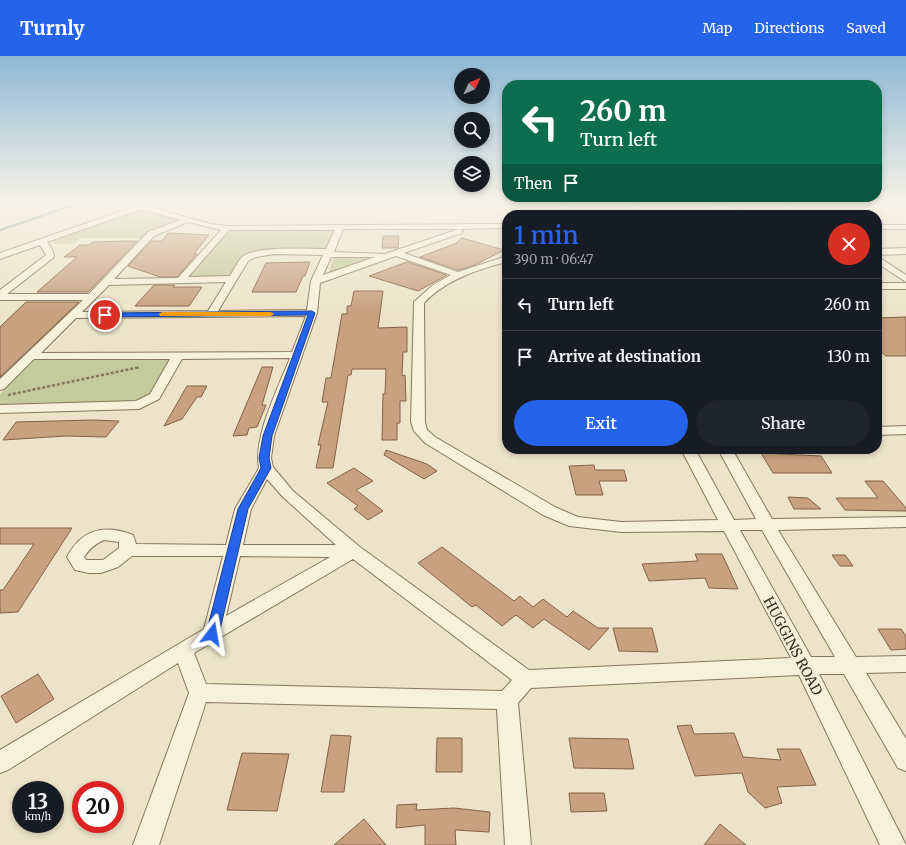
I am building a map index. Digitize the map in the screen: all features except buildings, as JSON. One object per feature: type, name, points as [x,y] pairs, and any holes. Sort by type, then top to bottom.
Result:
[{"type":"street","points":[[0,256],[54,238]]},
{"type":"street","points":[[0,386],[92,298],[147,238]]},
{"type":"street","points":[[181,280],[218,238]]},
{"type":"street","points":[[335,238],[316,281],[312,313],[267,436],[264,458],[266,468],[288,494],[354,551],[526,679],[806,666],[906,664]]},
{"type":"street","points":[[316,281],[437,238]]},
{"type":"street","points":[[0,296],[50,256],[50,253],[42,242]]},
{"type":"street","points":[[882,252],[906,251]]},
{"type":"street","points":[[211,314],[246,259],[257,254],[393,254],[444,269],[458,276]]},
{"type":"street","points":[[502,261],[458,276],[424,295],[419,302],[418,422],[421,431],[430,440],[549,511],[575,522],[621,527],[906,522]]},
{"type":"street","points":[[882,262],[906,279]]},
{"type":"street","points":[[107,282],[234,279]]},
{"type":"street","points":[[882,286],[906,286]]},
{"type":"street","points":[[0,296],[92,298]]},
{"type":"street","points":[[74,315],[312,313]]},
{"type":"street","points":[[0,410],[139,404],[155,396],[178,355]]},
{"type":"street","points":[[32,356],[296,355]]},
{"type":"street","points":[[882,431],[906,430]]},
{"type":"street","name":"HUGGINS ROAD","points":[[691,454],[728,526],[806,666],[893,845]]},
{"type":"street","points":[[728,454],[766,525],[852,665],[906,760]]},
{"type":"street","points":[[212,634],[243,509],[266,468]]},
{"type":"street","points":[[128,550],[233,552],[354,551]]},
{"type":"street","points":[[0,762],[183,650],[354,551]]},
{"type":"street","points":[[146,845],[199,693],[183,650]]},
{"type":"street","points":[[518,845],[507,700],[526,679]]},
{"type":"street","points":[[199,693],[507,700]]},
{"type":"path","points":[[8,395],[144,366]]},
{"type":"green space","points":[[57,238],[145,238],[81,238],[73,244],[54,244],[54,240]]},
{"type":"green space","points":[[221,238],[332,238],[325,251],[254,252],[232,278],[189,279]]},
{"type":"green space","points":[[334,255],[384,256],[329,274]]},
{"type":"green space","points":[[170,357],[151,396],[135,403],[0,405],[0,394],[36,359]]},
{"type":"slow traffic","points":[[162,314],[271,314]]},
{"type":"route","points":[[105,315],[312,313],[267,436],[264,458],[266,468],[243,509],[212,634]]}]
